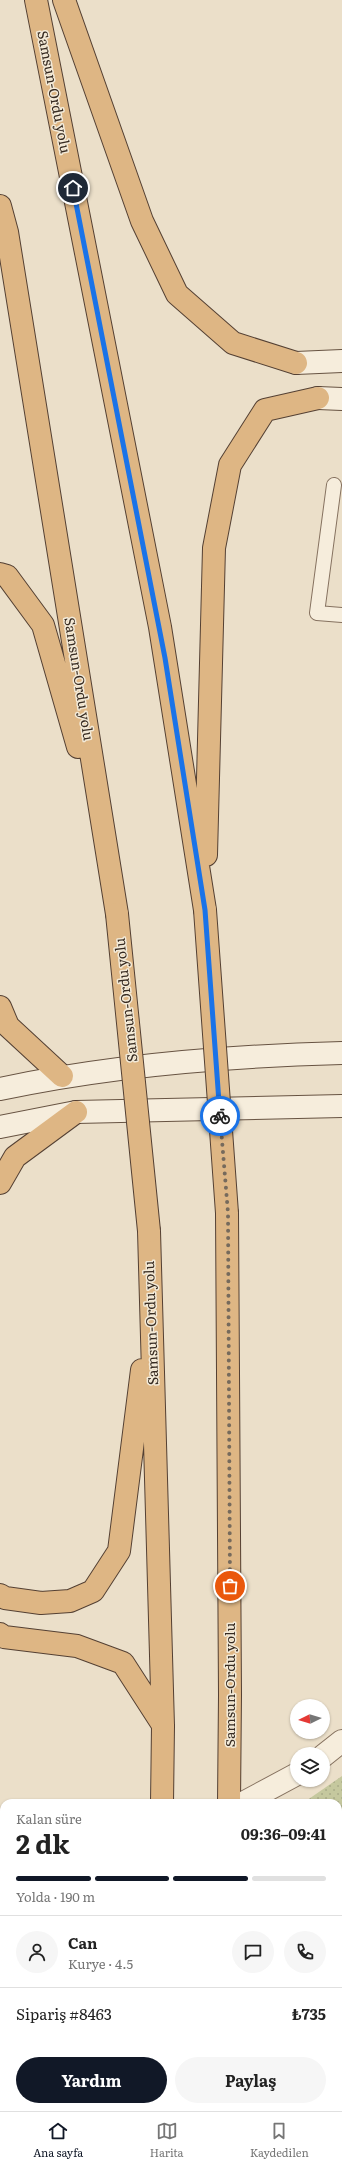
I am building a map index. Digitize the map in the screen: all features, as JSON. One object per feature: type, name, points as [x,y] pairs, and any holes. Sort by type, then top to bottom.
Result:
[{"type":"highway","name":"Samsun-Ordu yolu","points":[[36,0],[160,627],[205,910],[228,1213],[229,1799]]},
{"type":"highway","points":[[64,0],[142,221],[177,294],[233,343],[296,363]]},
{"type":"highway","name":"Samsun-Ordu yolu","points":[[0,206],[7,232],[118,914],[149,1231],[163,1726],[162,1799]]},
{"type":"highway","points":[[205,910],[214,548],[230,465],[265,410],[318,398]]},
{"type":"highway","points":[[0,574],[7,576],[43,625],[105,838]]},
{"type":"highway","points":[[0,1007],[8,1026],[62,1076]]},
{"type":"highway","points":[[0,1183],[15,1157],[76,1112]]},
{"type":"highway","points":[[0,1595],[5,1598],[40,1603],[70,1601],[93,1591],[119,1551],[151,1299]]},
{"type":"highway","points":[[0,1634],[4,1637],[77,1646],[123,1663],[163,1726]]},
{"type":"main road","points":[[296,363],[342,361]]},
{"type":"main road","points":[[318,398],[342,399]]},
{"type":"main road","points":[[0,1089],[62,1076],[255,1055],[342,1053]]},
{"type":"main road","points":[[0,1127],[76,1112],[342,1106]]},
{"type":"main road","points":[[330,1750],[342,1741]]},
{"type":"main road","points":[[250,1799],[290,1778]]},
{"type":"lane","points":[[334,485],[317,613],[342,615]]},
{"type":"green space","points":[[342,1776],[342,1799],[309,1799],[326,1787],[330,1787],[330,1784]]},
{"type":"way so far","points":[[220,1116],[228,1213],[230,1586]]},
{"type":"route","points":[[73,188],[160,627],[205,910],[220,1116]]}]
